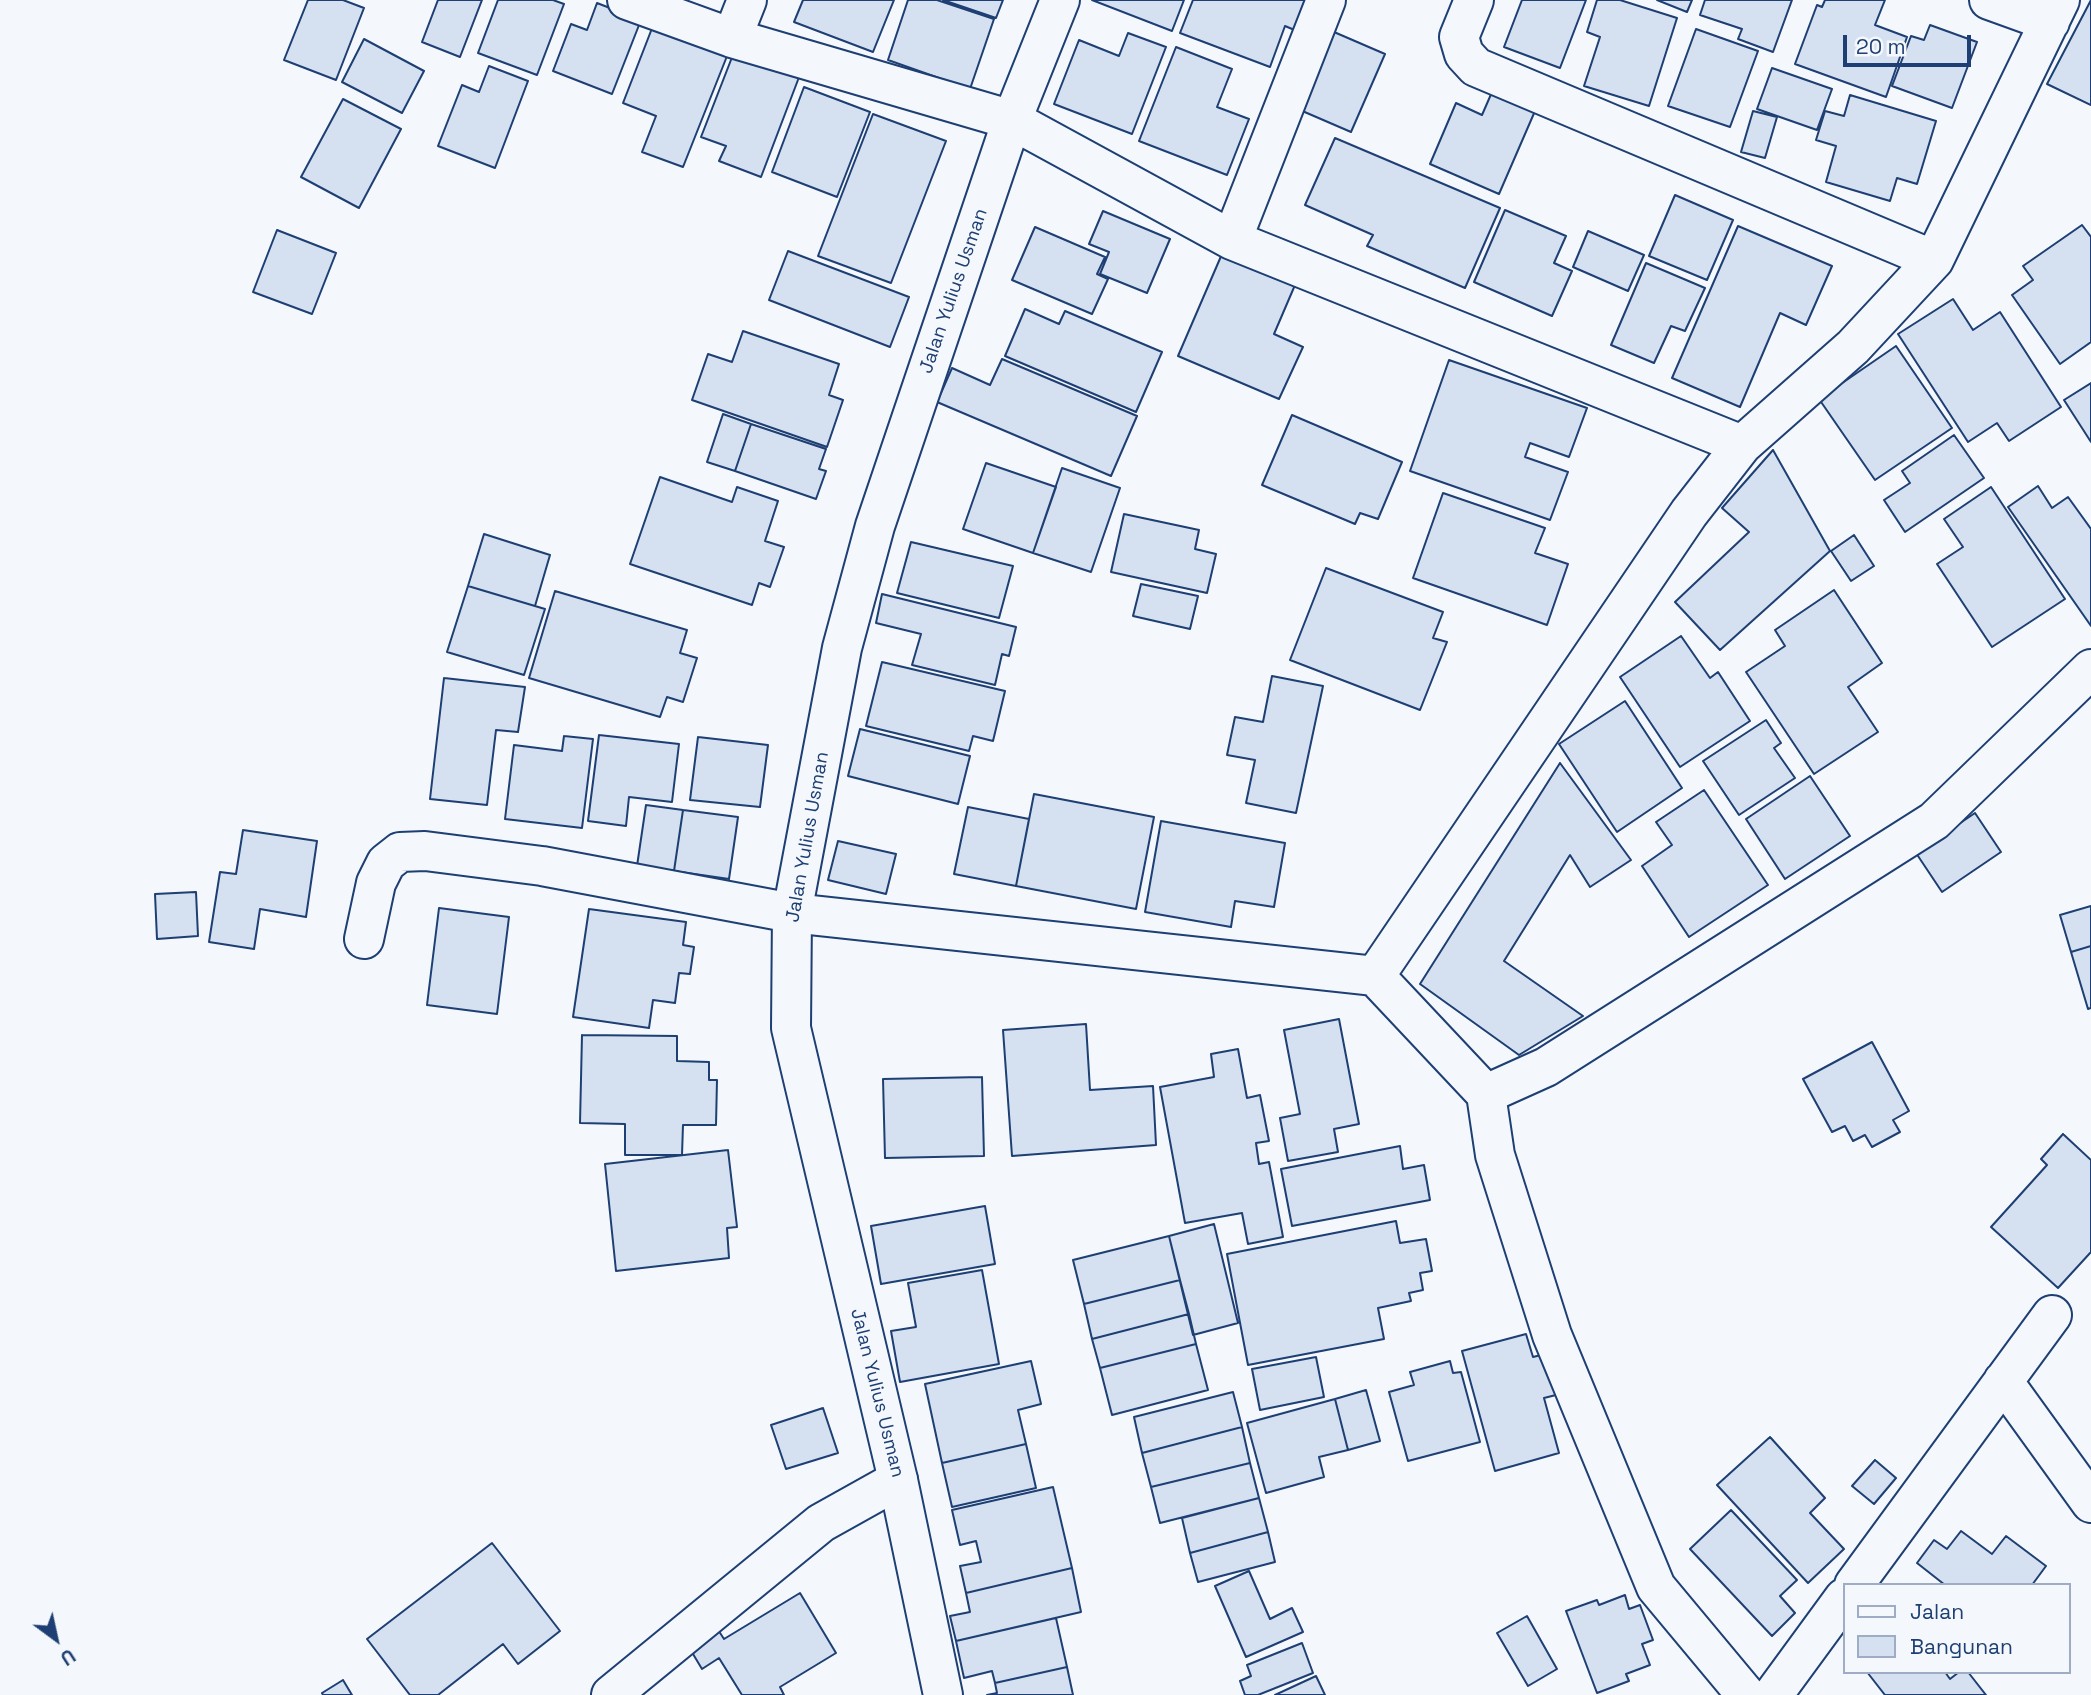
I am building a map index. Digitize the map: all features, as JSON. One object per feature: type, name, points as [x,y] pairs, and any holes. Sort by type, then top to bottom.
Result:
[{"type":"street","points":[[627,0],[732,38],[1012,120],[1232,240],[1742,445]]},
{"type":"street","points":[[732,38],[747,0]]},
{"type":"street","name":"Jalan Yulius Usman","points":[[943,1695],[898,1480],[791,1028],[792,912],[842,648],[874,526],[1012,120],[1060,0]]},
{"type":"street","points":[[1232,240],[1326,0]]},
{"type":"street","points":[[1474,0],[1459,37],[1464,54],[1476,67],[1934,260]]},
{"type":"street","points":[[1375,976],[1689,513],[1742,445],[1853,348],[1934,260],[2055,11],[1989,0]]},
{"type":"street","points":[[1486,1094],[1546,1067],[1934,821],[2091,669]]},
{"type":"street","points":[[364,939],[376,883],[386,863],[400,852],[425,851],[542,866],[792,912],[1375,976],[1486,1094],[1495,1155],[1552,1335],[1656,1587],[1746,1695]]},
{"type":"street","points":[[1855,1583],[2052,1315]]},
{"type":"street","points":[[2003,1381],[2091,1503]]},
{"type":"street","points":[[611,1695],[821,1523],[898,1480]]},
{"type":"street","points":[[1773,1695],[1842,1601]]},
{"type":"building","points":[[308,0],[343,0],[364,8],[336,80],[284,60]]},
{"type":"building","points":[[438,0],[482,0],[460,57],[422,42]]},
{"type":"building","points":[[498,0],[553,0],[564,4],[537,75],[478,53]]},
{"type":"building","points":[[803,0],[894,0],[873,52],[794,22]]},
{"type":"building","points":[[908,0],[937,0],[994,19],[970,89],[888,60]]},
{"type":"building","points":[[943,0],[1003,0],[996,18]]},
{"type":"building","points":[[1092,0],[1184,0],[1172,31]]},
{"type":"building","points":[[1193,0],[1318,0],[1304,34],[1285,26],[1270,67],[1180,33]]},
{"type":"building","points":[[1522,0],[1586,0],[1560,68],[1504,47]]},
{"type":"building","points":[[1597,0],[1620,0],[1677,18],[1649,106],[1584,86],[1600,37],[1587,32]]},
{"type":"building","points":[[1657,0],[1692,0],[1687,12]]},
{"type":"building","points":[[1705,0],[1792,0],[1773,52],[1738,39],[1742,29],[1700,15]]},
{"type":"building","points":[[1825,0],[1885,0],[1875,25],[1907,37],[1886,97],[1795,64],[1817,5],[1822,7]]},
{"type":"building","points":[[2091,0],[2091,105],[2047,84]]},
{"type":"building","points":[[597,3],[641,20],[612,94],[553,71],[571,24],[587,30]]},
{"type":"building","points":[[656,18],[731,46],[683,167],[642,152],[656,116],[623,103]]},
{"type":"building","points":[[1930,25],[1977,42],[1952,108],[1892,86],[1911,36],[1924,40]]},
{"type":"building","points":[[1696,29],[1758,51],[1730,127],[1668,106]]},
{"type":"building","points":[[1334,32],[1385,54],[1351,132],[1300,110]]},
{"type":"building","points":[[1128,33],[1166,47],[1132,134],[1054,104],[1079,40],[1119,56]]},
{"type":"building","points":[[364,39],[424,71],[402,113],[342,82]]},
{"type":"building","points":[[736,47],[801,72],[761,177],[719,161],[726,146],[701,137]]},
{"type":"building","points":[[1176,47],[1232,69],[1217,107],[1249,119],[1227,175],[1139,141]]},
{"type":"building","points":[[489,66],[528,81],[495,168],[438,146],[462,85],[479,92]]},
{"type":"building","points":[[1772,68],[1832,89],[1817,130],[1757,109]]},
{"type":"building","points":[[804,87],[870,112],[837,197],[772,172]]},
{"type":"building","points":[[1492,92],[1535,111],[1499,194],[1430,164],[1456,103],[1482,115]]},
{"type":"building","points":[[1850,95],[1936,121],[1917,184],[1897,178],[1890,201],[1826,182],[1836,146],[1816,140],[1825,111],[1844,116]]},
{"type":"building","points":[[343,99],[401,129],[359,208],[301,177]]},
{"type":"building","points":[[1753,111],[1777,117],[1765,158],[1741,152]]},
{"type":"building","points":[[873,114],[946,141],[891,283],[818,256]]},
{"type":"building","points":[[1335,138],[1500,208],[1465,288],[1367,246],[1373,235],[1305,205]]},
{"type":"building","points":[[1675,195],[1733,220],[1707,280],[1649,256]]},
{"type":"building","points":[[1505,210],[1566,236],[1554,263],[1572,271],[1552,316],[1474,282]]},
{"type":"building","points":[[1103,211],[1170,239],[1147,293],[1100,274],[1109,252],[1089,244]]},
{"type":"building","points":[[2082,225],[2091,237],[2091,342],[2060,364],[2012,295],[2033,280],[2023,266]]},
{"type":"building","points":[[1738,226],[1832,266],[1806,325],[1780,313],[1740,407],[1672,378]]},
{"type":"building","points":[[1035,227],[1105,257],[1097,274],[1108,279],[1092,314],[1012,280]]},
{"type":"building","points":[[277,230],[336,253],[312,314],[253,292]]},
{"type":"building","points":[[1588,231],[1644,255],[1628,291],[1573,267]]},
{"type":"building","points":[[1228,240],[1301,271],[1274,334],[1303,347],[1279,399],[1178,356]]},
{"type":"building","points":[[788,251],[909,297],[890,347],[769,300]]},
{"type":"building","points":[[1646,263],[1705,288],[1685,331],[1671,326],[1654,363],[1611,345]]},
{"type":"building","points":[[1953,299],[1973,330],[2000,312],[2061,407],[2009,441],[1997,423],[1968,442],[1898,334]]},
{"type":"building","points":[[1025,309],[1059,324],[1065,311],[1162,352],[1136,412],[1005,356]]},
{"type":"building","points":[[743,331],[839,364],[829,395],[843,400],[827,447],[692,400],[708,354],[732,362]]},
{"type":"building","points":[[1896,346],[1952,428],[1875,480],[1819,399]]},
{"type":"building","points":[[1002,359],[1137,416],[1111,476],[937,402],[952,368],[990,385]]},
{"type":"building","points":[[1449,360],[1587,408],[1569,457],[1530,443],[1525,457],[1568,472],[1550,520],[1410,471]]},
{"type":"building","points":[[2091,383],[2091,442],[2064,400]]},
{"type":"building","points":[[723,414],[751,424],[735,471],[707,462]]},
{"type":"building","points":[[1292,415],[1402,462],[1378,519],[1360,513],[1355,524],[1262,485]]},
{"type":"building","points":[[751,424],[826,449],[819,469],[826,471],[816,499],[735,471]]},
{"type":"building","points":[[1954,435],[1984,478],[1905,532],[1884,500],[1910,483],[1902,471]]},
{"type":"building","points":[[1773,450],[1830,551],[1720,650],[1675,602],[1749,532],[1722,508]]},
{"type":"building","points":[[986,463],[1056,487],[1033,553],[963,529]]},
{"type":"building","points":[[1062,468],[1120,488],[1091,572],[1033,553]]},
{"type":"building","points":[[660,477],[732,502],[737,487],[778,501],[765,541],[784,547],[770,587],[759,583],[752,605],[630,564]]},
{"type":"building","points":[[2038,486],[2052,508],[2068,497],[2091,529],[2091,626],[2008,507]]},
{"type":"building","points":[[1991,487],[2065,599],[1992,647],[1937,564],[1963,547],[1944,519]]},
{"type":"building","points":[[1443,493],[1545,528],[1535,553],[1568,564],[1547,625],[1413,578]]},
{"type":"building","points":[[1124,514],[1199,530],[1195,549],[1216,554],[1207,593],[1111,572]]},
{"type":"building","points":[[484,534],[550,555],[535,606],[468,586]]},
{"type":"building","points":[[1854,535],[1874,566],[1851,581],[1831,551]]},
{"type":"building","points":[[911,542],[1013,566],[999,618],[897,593]]},
{"type":"building","points":[[1326,568],[1443,612],[1433,638],[1447,642],[1420,710],[1290,660]]},
{"type":"building","points":[[1141,584],[1198,596],[1190,629],[1133,616]]},
{"type":"building","points":[[468,586],[545,609],[524,675],[447,652]]},
{"type":"building","points":[[1834,590],[1882,663],[1848,687],[1878,732],[1814,774],[1746,672],[1785,646],[1775,630]]},
{"type":"building","points":[[555,591],[687,630],[680,653],[697,658],[683,702],[667,697],[660,717],[529,678]]},
{"type":"building","points":[[882,594],[1016,627],[1009,656],[1002,654],[995,685],[912,665],[921,634],[876,623]]},
{"type":"building","points":[[1681,636],[1710,678],[1718,672],[1750,721],[1680,767],[1620,677]]},
{"type":"building","points":[[882,662],[1005,691],[993,741],[973,736],[969,751],[866,726]]},
{"type":"building","points":[[1272,676],[1323,686],[1296,813],[1246,803],[1255,760],[1227,755],[1235,717],[1263,722]]},
{"type":"building","points":[[444,678],[525,687],[518,732],[496,730],[487,805],[430,799]]},
{"type":"building","points":[[1625,701],[1682,788],[1617,832],[1559,744]]},
{"type":"building","points":[[1766,720],[1781,743],[1774,748],[1795,778],[1739,815],[1703,761]]},
{"type":"building","points":[[860,729],[970,756],[958,804],[848,776]]},
{"type":"building","points":[[599,735],[679,744],[672,802],[629,797],[626,826],[588,821]]},
{"type":"building","points":[[564,736],[593,739],[582,828],[505,819],[514,745],[562,751]]},
{"type":"building","points":[[698,737],[768,745],[760,807],[690,800]]},
{"type":"building","points":[[1560,763],[1631,860],[1590,887],[1570,855],[1504,961],[1583,1016],[1519,1055],[1420,984]]},
{"type":"building","points":[[1810,776],[1850,836],[1785,879],[1746,819]]},
{"type":"building","points":[[1704,790],[1768,885],[1689,937],[1642,866],[1672,845],[1656,822]]},
{"type":"building","points":[[1034,794],[1154,817],[1136,909],[1016,886]]},
{"type":"building","points":[[646,805],[683,810],[674,871],[637,866]]},
{"type":"building","points":[[968,807],[1029,819],[1016,886],[954,874]]},
{"type":"building","points":[[683,810],[738,817],[729,879],[674,871]]},
{"type":"building","points":[[1975,813],[2001,852],[1942,892],[1916,853]]},
{"type":"building","points":[[1161,821],[1285,843],[1274,907],[1235,901],[1231,927],[1145,912]]},
{"type":"building","points":[[243,830],[317,841],[306,917],[260,909],[254,949],[209,942],[220,872],[236,874]]},
{"type":"building","points":[[838,841],[896,854],[886,894],[828,880]]},
{"type":"building","points":[[196,892],[198,936],[157,939],[155,894]]},
{"type":"building","points":[[2091,906],[2091,946],[2071,952],[2060,915]]},
{"type":"building","points":[[439,908],[509,917],[497,1014],[427,1005]]},
{"type":"building","points":[[589,909],[686,922],[683,945],[694,947],[690,974],[679,973],[675,1003],[653,1000],[649,1028],[573,1017]]},
{"type":"building","points":[[2091,946],[2091,1008],[2088,1009],[2071,952]]},
{"type":"building","points":[[1339,1019],[1359,1124],[1334,1129],[1338,1152],[1288,1161],[1280,1118],[1300,1114],[1284,1030]]},
{"type":"building","points":[[1086,1024],[1090,1090],[1153,1086],[1156,1145],[1012,1156],[1003,1030]]},
{"type":"building","points":[[582,1035],[677,1036],[677,1061],[709,1062],[709,1080],[717,1080],[716,1125],[683,1125],[682,1155],[625,1155],[625,1124],[580,1123]]},
{"type":"building","points":[[1872,1042],[1909,1111],[1893,1120],[1900,1132],[1872,1147],[1865,1135],[1853,1141],[1845,1126],[1832,1132],[1803,1079]]},
{"type":"building","points":[[1238,1049],[1247,1098],[1260,1095],[1269,1141],[1256,1143],[1259,1164],[1269,1162],[1283,1237],[1248,1244],[1242,1213],[1185,1223],[1160,1087],[1214,1077],[1211,1054]]},
{"type":"building","points":[[982,1077],[984,1156],[885,1158],[883,1079]]},
{"type":"building","points":[[2063,1134],[2091,1160],[2091,1252],[2058,1288],[1991,1227],[2047,1165],[2041,1159]]},
{"type":"building","points":[[1400,1146],[1403,1169],[1424,1165],[1430,1200],[1292,1226],[1281,1169]]},
{"type":"building","points":[[728,1150],[737,1227],[727,1228],[729,1258],[616,1271],[605,1164]]},
{"type":"building","points":[[985,1206],[995,1264],[881,1284],[871,1226]]},
{"type":"building","points":[[1396,1221],[1400,1243],[1426,1239],[1432,1271],[1420,1273],[1423,1290],[1409,1293],[1411,1301],[1378,1308],[1384,1339],[1248,1365],[1227,1254]]},
{"type":"building","points":[[1214,1224],[1238,1323],[1193,1335],[1169,1236]]},
{"type":"building","points":[[1169,1236],[1180,1280],[1084,1304],[1073,1260]]},
{"type":"building","points":[[982,1270],[999,1364],[900,1382],[891,1331],[916,1327],[908,1283]]},
{"type":"building","points":[[1180,1280],[1189,1314],[1092,1339],[1084,1304]]},
{"type":"building","points":[[1189,1314],[1196,1344],[1100,1368],[1092,1339]]},
{"type":"building","points":[[1526,1334],[1533,1357],[1545,1354],[1556,1395],[1544,1398],[1559,1453],[1495,1471],[1462,1351]]},
{"type":"building","points":[[1196,1344],[1208,1390],[1112,1415],[1100,1368]]},
{"type":"building","points":[[1316,1357],[1324,1397],[1260,1410],[1252,1369]]},
{"type":"building","points":[[1031,1361],[1041,1404],[1018,1410],[1026,1444],[942,1463],[925,1384]]},
{"type":"building","points":[[1450,1361],[1453,1373],[1461,1372],[1480,1442],[1408,1461],[1389,1392],[1414,1385],[1410,1372]]},
{"type":"building","points":[[1366,1390],[1380,1441],[1348,1450],[1335,1399]]},
{"type":"building","points":[[1233,1392],[1242,1427],[1142,1453],[1134,1417]]},
{"type":"building","points":[[1335,1399],[1348,1450],[1319,1457],[1324,1477],[1266,1493],[1247,1423]]},
{"type":"building","points":[[823,1408],[838,1453],[786,1469],[771,1425]]},
{"type":"building","points":[[1242,1427],[1250,1463],[1151,1487],[1142,1453]]},
{"type":"building","points":[[1770,1437],[1825,1498],[1810,1513],[1844,1549],[1808,1583],[1717,1485]]},
{"type":"building","points":[[1026,1444],[1036,1488],[952,1507],[942,1463]]},
{"type":"building","points":[[1875,1460],[1896,1478],[1874,1504],[1852,1486]]},
{"type":"building","points":[[1250,1463],[1259,1498],[1160,1523],[1151,1487]]},
{"type":"building","points":[[1053,1487],[1072,1568],[966,1593],[960,1566],[981,1562],[976,1541],[960,1545],[952,1510]]},
{"type":"building","points":[[1259,1498],[1268,1532],[1190,1553],[1182,1518]]},
{"type":"building","points":[[1731,1510],[1797,1580],[1780,1596],[1795,1613],[1772,1636],[1690,1549]]},
{"type":"building","points":[[1961,1531],[1992,1554],[2006,1536],[2046,1566],[2033,1583],[1942,1583],[1917,1563],[1934,1540],[1947,1549]]},
{"type":"building","points":[[1268,1532],[1275,1562],[1198,1582],[1190,1553]]},
{"type":"building","points":[[492,1543],[560,1631],[518,1664],[503,1644],[438,1695],[410,1695],[367,1639]]},
{"type":"building","points":[[1072,1568],[1081,1612],[956,1641],[950,1616],[970,1612],[966,1593]]},
{"type":"building","points":[[1249,1571],[1270,1619],[1292,1608],[1303,1632],[1246,1657],[1215,1586]]},
{"type":"building","points":[[800,1593],[836,1653],[780,1687],[784,1695],[742,1695],[719,1658],[702,1669],[684,1639],[713,1622],[724,1639]]},
{"type":"building","points":[[1625,1595],[1629,1609],[1640,1605],[1653,1640],[1642,1644],[1650,1665],[1626,1674],[1629,1681],[1597,1693],[1566,1611],[1597,1600],[1599,1605]]},
{"type":"building","points":[[1527,1616],[1557,1669],[1528,1686],[1497,1633]]},
{"type":"building","points":[[1056,1618],[1067,1667],[995,1683],[992,1671],[964,1678],[956,1641]]},
{"type":"building","points":[[1302,1643],[1313,1673],[1258,1695],[1245,1695],[1240,1681],[1251,1676],[1247,1665]]},
{"type":"building","points":[[1067,1667],[1073,1695],[987,1695],[997,1693],[995,1683]]},
{"type":"building","points":[[1869,1674],[1946,1674],[1950,1679],[1956,1674],[1970,1674],[1986,1695],[1885,1695]]},
{"type":"building","points":[[1316,1676],[1325,1695],[1275,1695]]},
{"type":"building","points":[[343,1680],[352,1695],[323,1695],[322,1693]]}]
